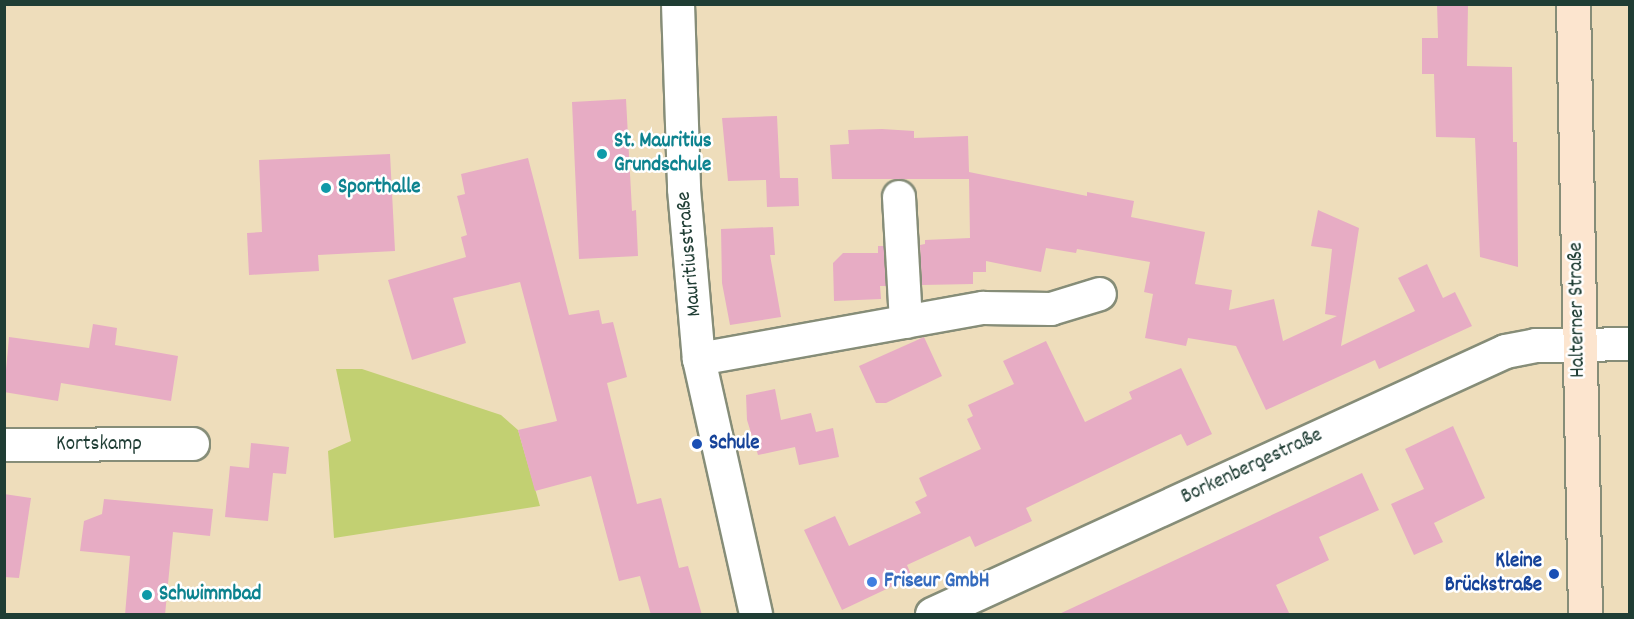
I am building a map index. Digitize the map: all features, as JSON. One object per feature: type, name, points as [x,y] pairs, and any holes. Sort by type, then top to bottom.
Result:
[{"type":"main road","name":"Halterner Straße","points":[[1573,4],[1585,615]]},
{"type":"street","name":"Mauritiusstraße","points":[[678,4],[684,189],[699,358],[756,615]]},
{"type":"street","points":[[899,197],[906,322]]},
{"type":"street","points":[[699,358],[983,308],[1051,309],[1100,294]]},
{"type":"street","points":[[1579,345],[1629,344]]},
{"type":"street","name":"Borkenbergestraße","points":[[932,615],[1505,351],[1535,345],[1579,345]]},
{"type":"street","name":"Kortskamp","points":[[4,445],[193,444]]},
{"type":"green space","points":[[336,369],[362,369],[501,415],[518,430],[540,506],[334,538],[328,451],[351,441]]},
{"type":"building","points":[[1437,4],[1468,4],[1467,66],[1512,67],[1513,142],[1517,142],[1518,267],[1480,257],[1475,138],[1436,137],[1434,74],[1422,74],[1422,38],[1438,38]]},
{"type":"building","name":"St. Mauritius Grundschule","points":[[626,99],[632,211],[636,210],[638,256],[579,259],[572,102]]},
{"type":"building","points":[[777,116],[780,178],[798,178],[799,206],[767,207],[766,180],[728,181],[722,118]]},
{"type":"building","points":[[848,130],[914,131],[914,138],[968,136],[969,172],[1087,196],[1087,192],[1134,201],[1131,217],[1205,232],[1195,284],[1232,290],[1229,310],[1274,299],[1283,341],[1337,316],[1325,314],[1332,249],[1311,246],[1318,210],[1359,228],[1341,346],[1415,311],[1398,278],[1427,264],[1443,298],[1455,292],[1472,326],[1379,369],[1375,360],[1266,410],[1236,346],[1188,338],[1186,346],[1145,338],[1153,294],[1144,292],[1150,262],[1077,249],[1076,253],[1046,248],[1041,272],[986,261],[986,272],[973,272],[973,284],[922,285],[920,245],[925,244],[925,240],[970,238],[969,179],[832,179],[830,145],[849,144]]},
{"type":"building","name":"Sporthalle","points":[[390,154],[395,251],[318,255],[319,271],[249,275],[247,233],[262,232],[259,160]]},
{"type":"building","points":[[528,158],[569,315],[599,310],[602,324],[613,322],[627,377],[607,383],[637,504],[661,498],[679,568],[688,566],[702,615],[651,615],[640,576],[619,581],[591,476],[535,491],[518,430],[557,421],[520,282],[453,298],[466,343],[412,360],[388,280],[466,257],[461,237],[467,235],[457,196],[465,194],[461,174]]},
{"type":"building","points":[[773,227],[775,255],[770,255],[781,317],[730,325],[722,283],[721,229]]},
{"type":"building","points":[[878,246],[884,246],[886,286],[880,286],[881,299],[834,301],[833,263],[843,253],[878,253]]},
{"type":"building","points":[[93,324],[117,328],[115,345],[178,356],[171,401],[61,383],[58,401],[4,392],[9,337],[89,348]]},
{"type":"building","points":[[924,337],[942,376],[886,403],[876,403],[859,366]]},
{"type":"building","points":[[1046,341],[1085,422],[1132,399],[1129,392],[1181,368],[1212,434],[1187,446],[1181,434],[1155,446],[1026,508],[1032,521],[975,547],[970,536],[907,565],[912,577],[842,610],[804,530],[835,516],[849,546],[921,513],[915,502],[927,496],[919,478],[981,449],[967,419],[973,416],[968,405],[1014,384],[1003,361]]},
{"type":"building","points":[[775,389],[781,420],[811,413],[816,432],[833,428],[839,457],[799,465],[795,447],[758,455],[747,420],[746,395]]},
{"type":"building","points":[[1453,426],[1485,498],[1434,523],[1443,542],[1414,555],[1391,504],[1424,489],[1405,449]]},
{"type":"building","points":[[251,443],[289,447],[286,474],[273,473],[268,521],[225,517],[230,466],[249,468]]},
{"type":"building","points":[[1362,473],[1379,510],[1319,537],[1329,560],[1276,585],[1290,615],[1057,615]]},
{"type":"building","points":[[4,494],[31,498],[19,578],[4,577]]},
{"type":"building","points":[[104,499],[213,509],[210,536],[173,532],[165,615],[125,615],[130,556],[80,551],[84,521],[102,514]]},
{"type":"place","name":"St. Mauritius Grundschule","points":[[602,154]]},
{"type":"place","name":"Sporthalle","points":[[326,188]]},
{"type":"place","name":"Schule","points":[[697,444]]},
{"type":"place","name":"Kleine Brückstraße","points":[[1554,574]]},
{"type":"place","name":"Friseur GmbH","points":[[872,582]]},
{"type":"place","name":"Schwimmbad","points":[[147,595]]}]
